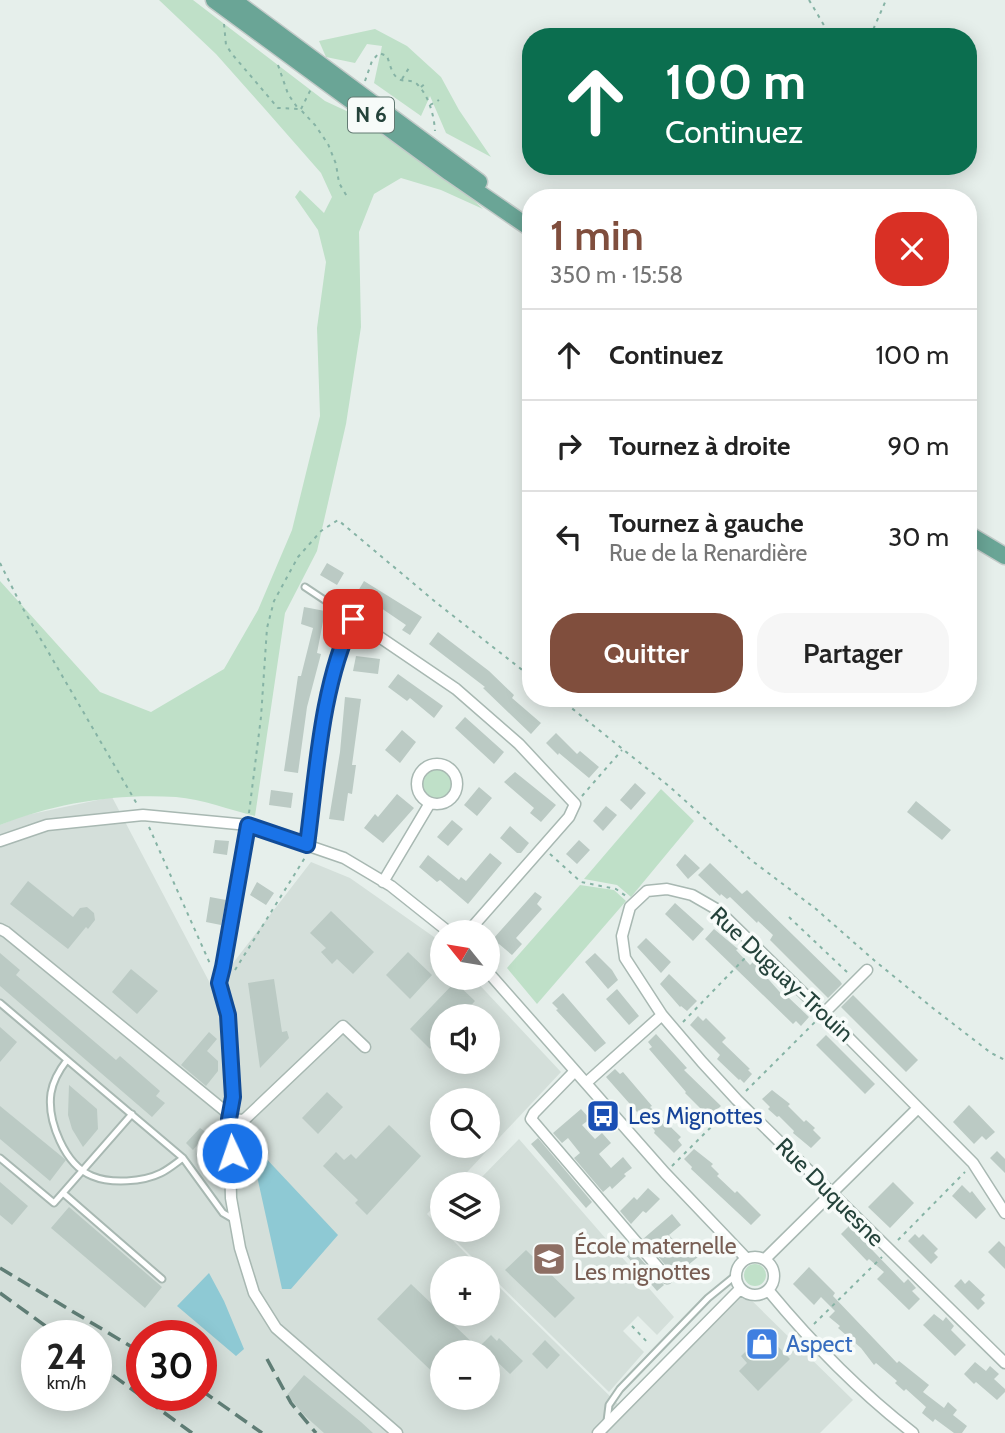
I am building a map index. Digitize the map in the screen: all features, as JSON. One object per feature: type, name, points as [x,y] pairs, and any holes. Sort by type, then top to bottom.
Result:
[{"type":"main road","name":"N 6","points":[[214,0],[450,173],[522,220]]},
{"type":"main road","name":"N 6","points":[[233,0],[456,163],[522,218]]},
{"type":"main road","points":[[977,539],[1005,556]]},
{"type":"street","points":[[310,846],[329,691],[340,645],[353,619],[456,689],[519,744],[575,804],[569,817],[479,920]]},
{"type":"street","points":[[432,765],[443,765],[455,777],[456,788],[447,802],[430,803],[418,792],[419,775],[432,765]]},
{"type":"street","points":[[383,882],[430,803]]},
{"type":"street","points":[[0,841],[47,825],[143,815],[248,825],[344,858],[383,882],[433,920]]},
{"type":"street","points":[[248,825],[220,987],[228,1015],[232,1083],[229,1119],[231,1198],[247,1274],[267,1318],[289,1341],[397,1433]]},
{"type":"street","name":"Rue Duguay-Trouin","points":[[635,903],[647,891],[667,888],[692,895],[718,910],[973,1163],[1005,1213]]},
{"type":"street","points":[[586,1083],[662,1015],[625,958],[622,936],[631,907],[635,903]]},
{"type":"street","points":[[0,929],[171,1066],[225,1111],[229,1119]]},
{"type":"street","points":[[824,1013],[867,970]]},
{"type":"street","points":[[500,986],[664,1173],[746,1258]]},
{"type":"street","name":"Rue Duquesne","points":[[662,1015],[737,1100],[1005,1363]]},
{"type":"street","points":[[229,1119],[244,1120],[343,1026],[365,1047]]},
{"type":"street","points":[[575,1071],[531,1119],[667,1278]]},
{"type":"street","points":[[765,1259],[918,1108]]},
{"type":"street","points":[[753,1256],[765,1259],[774,1273],[773,1284],[768,1290],[756,1296],[740,1289],[735,1276],[739,1264],[753,1256]]},
{"type":"street","points":[[597,1433],[740,1289]]},
{"type":"street","points":[[768,1290],[839,1367],[913,1433]]},
{"type":"lane","points":[[305,587],[353,619]]},
{"type":"lane","points":[[0,1003],[183,1157],[223,1213],[235,1220]]},
{"type":"lane","points":[[67,1060],[59,1070],[51,1093],[52,1113],[58,1134],[73,1161],[91,1176],[109,1180],[134,1180],[160,1174],[183,1157]]},
{"type":"lane","points":[[0,1158],[54,1203],[132,1114]]},
{"type":"lane","points":[[63,1193],[162,1279]]},
{"type":"lane","points":[[607,1424],[609,1405],[620,1389],[708,1298],[735,1276]]},
{"type":"lane","points":[[659,1350],[665,1365]]},
{"type":"path","points":[[809,0],[826,28]]},
{"type":"path","points":[[874,28],[886,0]]},
{"type":"path","points":[[224,20],[226,45],[232,54],[278,108],[300,110]]},
{"type":"path","points":[[364,83],[379,51],[387,56],[394,76],[413,81],[420,88],[434,115],[435,136]]},
{"type":"path","points":[[275,58],[294,104],[315,125],[328,144],[336,164],[339,183],[348,198]]},
{"type":"path","points":[[401,80],[409,68]]},
{"type":"path","points":[[420,88],[426,83]]},
{"type":"path","points":[[300,110],[313,85]]},
{"type":"path","points":[[429,105],[439,100]]},
{"type":"path","points":[[248,825],[261,717],[267,628],[274,601],[298,557],[321,531],[338,520],[522,670]]},
{"type":"path","points":[[0,563],[22,607],[143,815],[220,987]]},
{"type":"path","points":[[570,707],[751,860],[816,909],[905,985],[991,1053],[1005,1060]]},
{"type":"path","points":[[575,804],[623,750]]},
{"type":"path","points":[[220,987],[310,846]]},
{"type":"path","points":[[543,848],[581,882],[617,888],[635,903]]},
{"type":"path","points":[[789,917],[856,981]]},
{"type":"path","points":[[675,1030],[756,946]]},
{"type":"path","points":[[632,1326],[659,1350]]},
{"type":"shaded area","points":[[112,797],[213,989],[311,862],[350,878],[430,934],[430,990],[484,990],[497,1004],[430,1004],[430,1074],[500,1074],[500,1007],[561,1072],[500,1137],[500,1088],[430,1088],[430,1158],[480,1158],[467,1172],[430,1172],[430,1211],[427,1214],[430,1217],[430,1242],[454,1242],[468,1256],[430,1256],[430,1326],[500,1326],[500,1288],[621,1407],[741,1290],[853,1400],[820,1433],[0,1433],[0,825],[22,816]]},
{"type":"shaded area","name":"École maternelle Les mignottes","points":[[519,1139],[674,1317],[657,1335],[638,1316],[623,1331],[644,1352],[609,1392],[500,1285],[500,1256],[471,1256],[457,1242],[500,1242],[500,1172],[487,1172]]},
{"type":"green space","points":[[159,0],[193,0],[325,101],[368,121],[483,209],[441,190],[401,178],[374,194],[359,232],[361,327],[346,424],[317,551],[285,613],[255,816],[186,798],[154,796],[109,798],[64,805],[0,825],[0,581],[100,692],[151,712],[224,669],[258,610],[292,530],[320,416],[317,328],[326,262],[318,230],[295,197],[300,190],[324,213],[332,197],[321,173],[264,108],[216,54]]},
{"type":"green space","points":[[375,29],[407,46],[441,77],[459,110],[491,157],[446,133],[430,96],[421,116],[374,83],[382,46],[367,44],[355,63],[326,57],[319,41]]},
{"type":"green space","points":[[436,769],[442,770],[450,778],[450,790],[442,798],[436,799],[430,798],[422,790],[421,784],[422,778],[430,770]]},
{"type":"green space","points":[[661,789],[694,821],[631,897],[617,885],[584,879]]},
{"type":"green space","points":[[580,885],[614,890],[626,901],[537,1004],[507,968]]},
{"type":"green space","points":[[755,1264],[765,1271],[766,1275],[759,1285],[755,1286],[745,1279],[744,1275],[751,1265]]},
{"type":"water","points":[[260,1152],[338,1235],[291,1289],[282,1289],[253,1158]]},
{"type":"water","points":[[209,1273],[244,1349],[236,1356],[217,1340],[217,1320],[194,1320],[177,1306]]},
{"type":"building","points":[[327,563],[344,573],[337,585],[320,575]]},
{"type":"building","points":[[364,581],[422,617],[410,635],[402,630],[406,625],[381,608],[376,616],[367,611],[371,605],[355,596]]},
{"type":"building","points":[[304,607],[325,611],[317,653],[321,654],[307,707],[298,773],[284,771],[298,676],[301,676],[313,628],[301,624]]},
{"type":"building","points":[[438,632],[489,671],[514,695],[512,698],[541,723],[531,734],[483,688],[485,687],[429,644]]},
{"type":"building","points":[[356,656],[380,659],[378,674],[353,671]]},
{"type":"building","points":[[398,674],[443,706],[434,718],[410,698],[407,701],[388,687]]},
{"type":"building","points":[[345,697],[361,699],[352,765],[356,765],[352,794],[348,793],[344,821],[329,819],[340,752]]},
{"type":"building","points":[[465,717],[504,752],[494,764],[455,728]]},
{"type":"building","points":[[402,730],[416,742],[400,763],[385,750]]},
{"type":"building","points":[[556,733],[577,754],[580,751],[599,767],[589,778],[546,743]]},
{"type":"building","points":[[515,772],[556,805],[541,822],[530,813],[534,808],[504,782]]},
{"type":"building","points":[[635,783],[646,793],[631,810],[620,800]]},
{"type":"building","points":[[479,787],[492,798],[477,816],[464,805]]},
{"type":"building","points":[[271,790],[293,793],[291,808],[269,805]]},
{"type":"building","points":[[397,794],[414,808],[383,843],[364,828],[375,814],[378,817]]},
{"type":"building","points":[[916,801],[951,830],[942,840],[907,812]]},
{"type":"building","points":[[606,806],[617,815],[603,831],[593,821]]},
{"type":"building","points":[[452,820],[463,829],[448,846],[437,837]]},
{"type":"building","points":[[510,826],[529,843],[521,853],[517,853],[500,838]]},
{"type":"building","points":[[215,840],[229,841],[227,855],[213,853]]},
{"type":"building","points":[[579,840],[590,850],[577,864],[566,854]]},
{"type":"building","points":[[490,853],[502,863],[468,904],[440,880],[437,882],[419,867],[428,855],[459,880],[461,877],[466,881]]},
{"type":"building","points":[[685,854],[700,868],[688,879],[676,865]]},
{"type":"building","points":[[710,863],[742,894],[747,890],[840,981],[842,984],[828,998],[770,940],[773,935],[730,897],[727,899],[721,894],[720,896],[698,875]]},
{"type":"building","points":[[28,881],[73,917],[80,908],[87,907],[94,913],[95,920],[68,949],[10,904]]},
{"type":"building","points":[[257,882],[274,893],[266,905],[250,895]]},
{"type":"building","points":[[535,892],[542,897],[537,904],[542,909],[516,938],[522,944],[512,955],[500,945],[500,931]]},
{"type":"building","points":[[210,897],[226,900],[221,925],[206,922]]},
{"type":"building","points":[[675,903],[704,929],[693,941],[665,914]]},
{"type":"building","points":[[331,911],[374,952],[353,974],[337,959],[332,964],[321,952],[326,948],[310,933]]},
{"type":"building","points":[[714,929],[738,949],[736,950],[750,965],[753,962],[786,999],[788,997],[809,1017],[801,1026],[796,1021],[793,1024],[705,939]]},
{"type":"building","points":[[646,938],[671,962],[661,973],[637,947]]},
{"type":"building","points":[[408,952],[430,973],[430,977],[410,999],[386,975]]},
{"type":"building","points":[[0,953],[20,970],[16,975],[116,1060],[120,1056],[160,1091],[156,1096],[165,1103],[152,1117],[0,986]]},
{"type":"building","points":[[595,953],[618,980],[608,989],[585,962]]},
{"type":"building","points":[[131,969],[158,991],[137,1014],[112,992]]},
{"type":"building","points":[[669,974],[697,1001],[687,1011],[680,1007],[660,984]]},
{"type":"building","points":[[274,979],[282,1032],[287,1031],[289,1038],[260,1068],[248,983]]},
{"type":"building","points":[[617,989],[639,1016],[629,1025],[606,999]]},
{"type":"building","points":[[447,990],[463,990],[475,1001],[472,1004],[434,1004]]},
{"type":"building","points":[[563,993],[606,1043],[595,1052],[552,1003]]},
{"type":"building","points":[[853,995],[918,1060],[906,1072],[841,1007]]},
{"type":"building","points":[[430,1008],[430,1049],[410,1029]]},
{"type":"building","points":[[698,1016],[703,1021],[706,1018],[726,1038],[722,1042],[750,1069],[748,1070],[752,1074],[744,1083],[717,1059],[720,1055],[690,1025]]},
{"type":"building","points":[[0,1027],[17,1042],[0,1062]]},
{"type":"building","points":[[209,1032],[217,1039],[207,1051],[218,1061],[218,1071],[206,1086],[181,1065]]},
{"type":"building","points":[[656,1034],[687,1068],[684,1070],[721,1106],[712,1114],[708,1110],[705,1113],[685,1093],[649,1049],[652,1047],[648,1042]]},
{"type":"building","points":[[826,1035],[875,1084],[865,1094],[816,1045]]},
{"type":"building","points":[[615,1069],[620,1074],[623,1072],[652,1106],[650,1107],[681,1137],[678,1140],[682,1145],[674,1153],[654,1133],[639,1110],[637,1112],[606,1077]]},
{"type":"building","points":[[69,1085],[97,1109],[98,1129],[83,1147],[72,1129],[68,1115]]},
{"type":"building","points":[[772,1090],[790,1104],[788,1106],[804,1122],[806,1120],[815,1128],[813,1130],[821,1138],[811,1148],[793,1133],[779,1116],[768,1109],[770,1107],[762,1099]]},
{"type":"building","points":[[327,1092],[343,1107],[318,1134],[302,1118]]},
{"type":"building","points":[[969,1105],[995,1132],[986,1140],[982,1136],[974,1144],[953,1122]]},
{"type":"building","points":[[0,1106],[66,1160],[50,1181],[0,1139]]},
{"type":"building","points":[[581,1109],[590,1119],[582,1125],[595,1139],[602,1133],[611,1143],[599,1154],[611,1168],[623,1157],[632,1168],[612,1189],[610,1186],[603,1192],[574,1158],[580,1153],[568,1138],[562,1143],[553,1133]]},
{"type":"building","points":[[389,1125],[421,1156],[367,1215],[355,1203],[358,1200],[323,1166],[336,1152],[344,1160],[351,1154],[356,1159]]},
{"type":"building","points":[[200,1128],[207,1133],[193,1150],[186,1143]]},
{"type":"building","points":[[538,1138],[592,1202],[586,1208],[531,1144]]},
{"type":"building","points":[[694,1149],[713,1164],[711,1166],[719,1174],[717,1176],[761,1215],[751,1225],[691,1169],[684,1159]]},
{"type":"building","points":[[997,1151],[1005,1159],[1005,1173],[990,1158]]},
{"type":"building","points":[[0,1182],[28,1206],[12,1225],[0,1215]]},
{"type":"building","points":[[893,1182],[914,1203],[890,1228],[868,1207]]},
{"type":"building","points":[[962,1185],[970,1193],[972,1191],[986,1209],[976,1219],[952,1196]]},
{"type":"building","points":[[648,1188],[660,1199],[631,1224],[620,1211],[634,1197],[637,1200]]},
{"type":"building","points":[[69,1207],[162,1287],[145,1308],[51,1228]]},
{"type":"building","points":[[672,1214],[681,1225],[669,1235],[681,1249],[693,1239],[704,1252],[673,1274],[643,1239]]},
{"type":"building","points":[[849,1226],[904,1283],[908,1279],[916,1288],[912,1291],[920,1299],[909,1310],[877,1279],[884,1272],[869,1259],[867,1261],[841,1234]]},
{"type":"building","points":[[915,1234],[919,1238],[923,1234],[938,1249],[934,1253],[938,1257],[931,1264],[908,1241]]},
{"type":"building","points":[[999,1241],[1005,1247],[1005,1269],[988,1252]]},
{"type":"building","points":[[632,1249],[664,1285],[657,1291],[625,1254]]},
{"type":"building","points":[[526,1250],[575,1298],[555,1318],[505,1270]]},
{"type":"building","points":[[809,1267],[897,1363],[899,1361],[929,1385],[923,1392],[944,1408],[948,1402],[957,1410],[953,1415],[967,1426],[962,1433],[954,1433],[922,1413],[926,1407],[906,1389],[904,1391],[895,1383],[897,1381],[876,1363],[874,1365],[861,1348],[838,1328],[840,1326],[829,1317],[835,1311],[821,1297],[814,1305],[793,1284]]},
{"type":"building","points":[[961,1279],[965,1284],[969,1280],[985,1295],[981,1299],[985,1303],[978,1310],[954,1286]]},
{"type":"building","points":[[411,1284],[430,1302],[430,1326],[455,1326],[470,1340],[430,1340],[430,1370],[377,1319]]},
{"type":"building","points":[[934,1314],[943,1321],[946,1317],[954,1326],[951,1330],[966,1345],[955,1356],[923,1325]]},
{"type":"building","points":[[765,1333],[790,1359],[758,1391],[739,1371],[747,1363],[741,1356]]},
{"type":"building","points":[[499,1338],[523,1361],[510,1374],[500,1364]]},
{"type":"building","points":[[545,1340],[560,1355],[547,1369],[532,1354]]},
{"type":"building","points":[[975,1362],[986,1371],[990,1366],[999,1374],[994,1379],[1005,1392],[997,1400],[964,1374]]},
{"type":"building","points":[[304,1375],[373,1433],[324,1433],[287,1395]]},
{"type":"railway","points":[[0,1268],[126,1343]]},
{"type":"railway","points":[[0,1293],[37,1320]]},
{"type":"railway","points":[[267,1359],[291,1403],[316,1433]]},
{"type":"railway","points":[[112,1375],[192,1433]]},
{"type":"railway","points":[[217,1401],[262,1433]]},
{"type":"place","name":"Les Mignottes","points":[[603,1116]]},
{"type":"place","name":"École maternelle Les mignottes","points":[[549,1259]]},
{"type":"place","name":"Aspect","points":[[762,1344]]},
{"type":"route","points":[[232,1153],[229,1119],[233,1097],[228,1015],[219,983],[248,825],[307,845],[329,691],[340,645],[353,619]]}]
